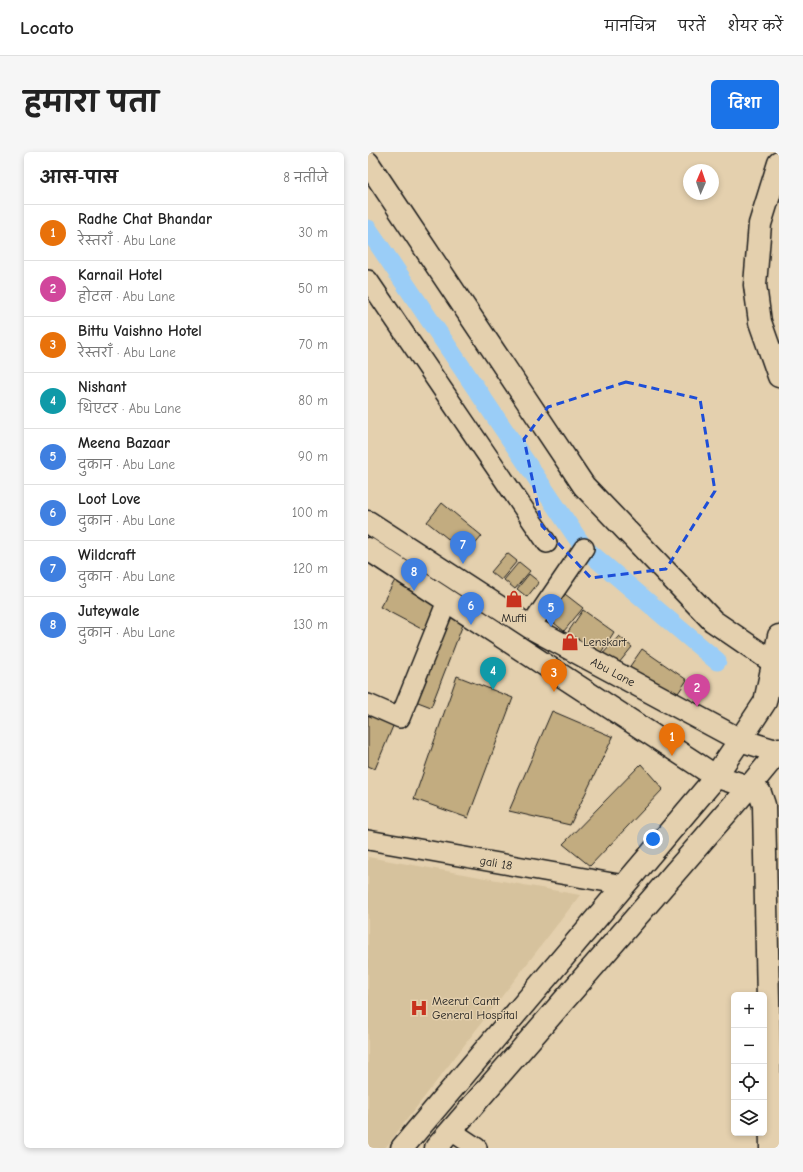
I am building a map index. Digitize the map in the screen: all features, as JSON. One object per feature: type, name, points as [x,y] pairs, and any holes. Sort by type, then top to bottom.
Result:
[{"type":"main road","points":[[368,163],[584,486],[713,621],[773,662]]},
{"type":"main road","points":[[779,163],[760,224],[755,285],[760,322],[779,376]]},
{"type":"main road","name":"Abu Lane","points":[[368,522],[530,627],[740,740],[779,751]]},
{"type":"main road","points":[[368,549],[715,776],[749,787],[760,793],[764,805],[771,1148]]},
{"type":"main road","points":[[402,1148],[715,776],[765,702],[779,636]]},
{"type":"main road","points":[[436,1148],[779,751]]},
{"type":"street","points":[[368,280],[547,544]]},
{"type":"street","points":[[530,627],[584,548]]},
{"type":"street","points":[[368,704],[400,718],[447,601]]},
{"type":"street","name":"gali 18","points":[[368,840],[624,886]]},
{"type":"street","points":[[450,1130],[477,1148]]},
{"type":"highlighted area","points":[[626,382],[700,399],[715,491],[666,569],[591,578],[542,526],[524,439],[548,407]]},
{"type":"shaded area","name":"Meerut Cantt General Hospital","points":[[368,857],[580,895],[385,1148],[368,1148]]},
{"type":"building","points":[[442,503],[482,536],[467,554],[427,522]]},
{"type":"building","points":[[507,553],[517,561],[501,580],[491,572]]},
{"type":"building","points":[[519,562],[530,571],[515,589],[504,580]]},
{"type":"building","points":[[399,573],[443,601],[429,633],[380,607]]},
{"type":"building","points":[[529,574],[539,582],[527,597],[517,589]]},
{"type":"building","points":[[552,584],[583,608],[564,631],[534,607]]},
{"type":"building","points":[[455,609],[467,614],[431,707],[410,699],[445,625]]},
{"type":"building","points":[[583,610],[614,632],[600,654],[568,632]]},
{"type":"building","points":[[619,636],[632,647],[614,669],[600,657]]},
{"type":"building","points":[[642,649],[687,680],[674,699],[628,669]]},
{"type":"building","points":[[457,676],[513,698],[468,818],[414,799]]},
{"type":"building","points":[[368,708],[396,719],[375,769],[368,766]]},
{"type":"building","points":[[552,711],[613,737],[570,825],[509,811]]},
{"type":"building","points":[[641,764],[663,789],[590,866],[563,844]]},
{"type":"waterway","points":[[368,229],[584,548],[717,661]]},
{"type":"place","name":"Wildcraft","points":[[463,564]]},
{"type":"place","name":"Juteywale","points":[[414,591]]},
{"type":"place","name":"Mufti","points":[[514,599]]},
{"type":"place","name":"Loot Love","points":[[471,625]]},
{"type":"place","name":"Meena Bazaar","points":[[551,627]]},
{"type":"place","name":"Lenskart","points":[[570,642]]},
{"type":"place","name":"Nishant","points":[[493,690]]},
{"type":"place","name":"Bittu Vaishno Hotel","points":[[554,692]]},
{"type":"place","name":"Karnail Hotel","points":[[697,707]]},
{"type":"place","name":"Radhe Chat Bhandar","points":[[672,756]]},
{"type":"place","name":"Meerut Cantt General Hospital","points":[[419,1008]]}]
